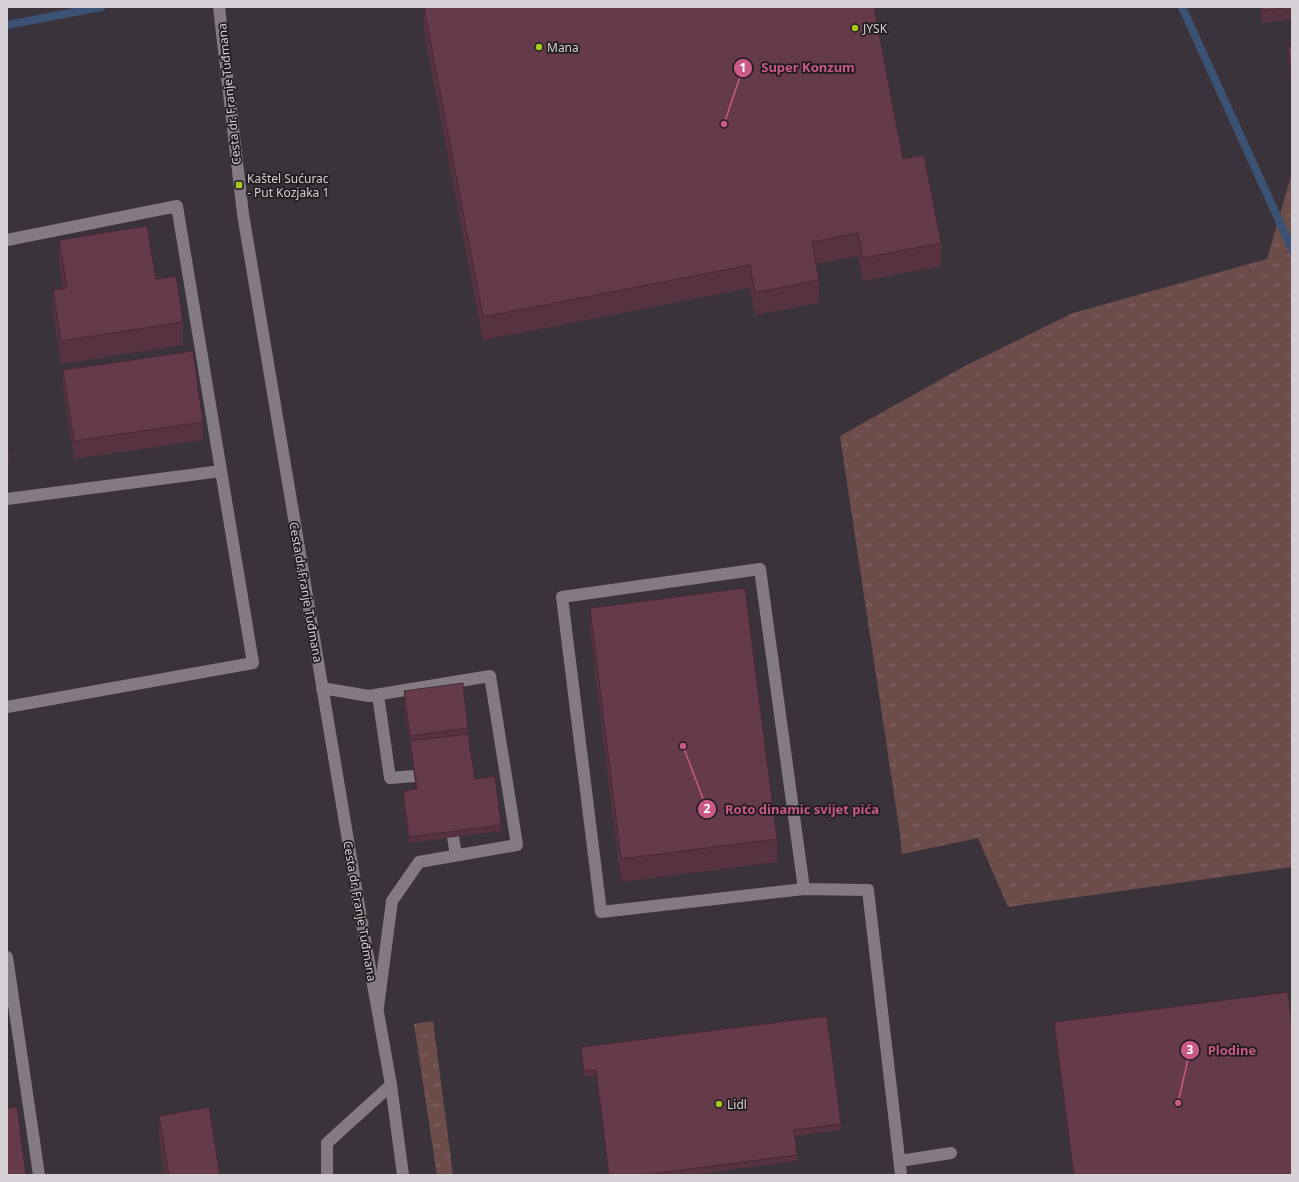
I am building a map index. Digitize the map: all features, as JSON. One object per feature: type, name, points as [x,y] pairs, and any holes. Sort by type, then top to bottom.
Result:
[{"type":"main road","name":"Cesta dr. Franje Tuđmana","points":[[219,7],[243,214],[322,688],[391,1085],[403,1175]]},
{"type":"main road","points":[[7,240],[177,206],[253,663],[7,707]]},
{"type":"main road","points":[[7,499],[222,471]]},
{"type":"main road","points":[[804,889],[760,569],[562,597],[601,912],[804,889],[868,890],[901,1175]]},
{"type":"main road","points":[[322,688],[369,696],[490,676],[517,845],[419,862],[392,901],[378,1010]]},
{"type":"main road","points":[[378,695],[390,778],[414,776]]},
{"type":"main road","points":[[453,837],[456,855]]},
{"type":"main road","points":[[7,957],[39,1175]]},
{"type":"main road","points":[[327,1175],[327,1143],[391,1085]]},
{"type":"main road","points":[[900,1161],[951,1153]]},
{"type":"green space","points":[[1291,176],[1292,867],[1008,907],[978,838],[902,854],[840,436],[965,366],[1073,313],[1267,259]]},
{"type":"green space","points":[[433,1021],[453,1175],[437,1175],[414,1024]]},
{"type":"building","points":[[874,7],[903,159],[924,155],[941,243],[863,258],[858,233],[812,242],[819,280],[755,293],[750,265],[483,317],[424,8]]},
{"type":"building","points":[[1261,7],[1292,7],[1262,11]]},
{"type":"building","points":[[1292,46],[1292,82],[1288,47]]},
{"type":"building","points":[[147,226],[156,279],[176,276],[183,322],[61,341],[53,290],[67,288],[59,240]]},
{"type":"building","points":[[193,351],[203,422],[74,441],[63,370]]},
{"type":"building","points":[[7,436],[9,451],[7,451]]},
{"type":"building","points":[[745,588],[777,839],[621,859],[590,608]]},
{"type":"building","points":[[463,683],[468,728],[410,736],[404,691]]},
{"type":"building","points":[[468,734],[475,779],[495,776],[501,825],[409,837],[403,791],[417,789],[410,741]]},
{"type":"building","points":[[1288,992],[1292,1026],[1292,1175],[1074,1175],[1054,1022]]},
{"type":"building","name":"Lidl","points":[[827,1016],[841,1124],[794,1130],[797,1155],[643,1175],[609,1175],[596,1070],[584,1071],[581,1047]]},
{"type":"building","points":[[17,1107],[26,1175],[7,1175],[7,1108]]},
{"type":"building","points":[[209,1107],[220,1175],[169,1175],[159,1116]]},
{"type":"waterway","points":[[7,25],[101,7]]},
{"type":"waterway","points":[[1182,7],[1292,249]]},
{"type":"place","name":"JYSK","points":[[855,28]]},
{"type":"place","name":"Mana","points":[[539,47]]},
{"type":"place","name":"Super Konzum","points":[[724,124]]},
{"type":"place","name":"Kaštel Sućurac - Put Kozjaka 1","points":[[239,185]]},
{"type":"place","name":"Roto dinamic svijet pića","points":[[683,746]]},
{"type":"place","name":"Plodine","points":[[1178,1103]]},
{"type":"place","name":"Lidl","points":[[719,1104]]}]
